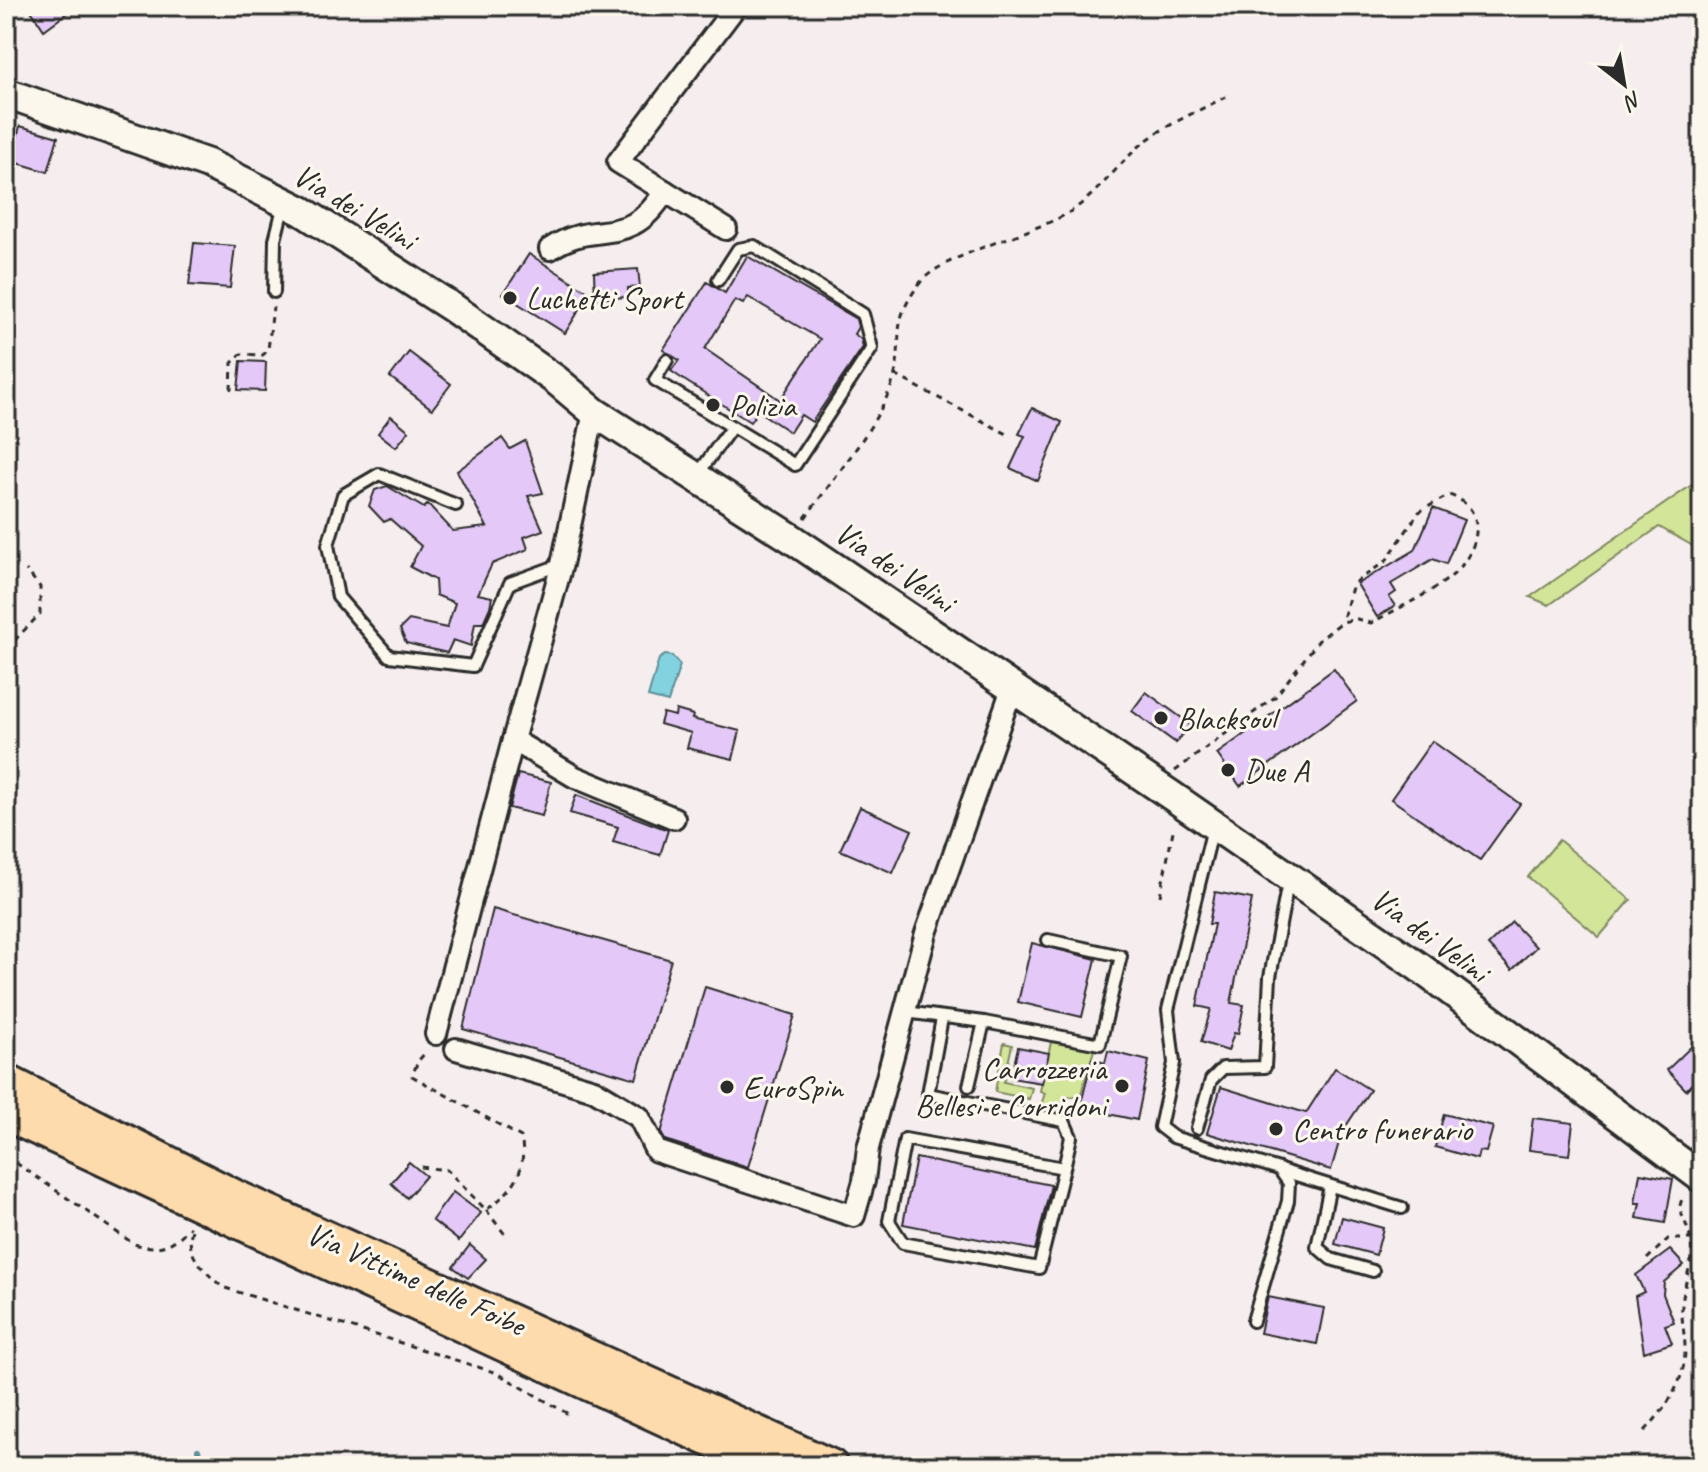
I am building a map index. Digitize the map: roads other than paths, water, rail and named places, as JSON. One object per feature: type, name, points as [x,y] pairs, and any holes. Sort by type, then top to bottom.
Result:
[{"type":"main road","name":"Via Vittime delle Foibe","points":[[6,1081],[234,1196],[831,1466]]},
{"type":"main road","name":"Via Vittime delle Foibe","points":[[6,1114],[382,1291],[766,1466]]},
{"type":"street","points":[[726,229],[618,162],[736,6]]},
{"type":"street","name":"Via dei Velini","points":[[6,93],[208,164],[285,202],[453,308],[556,380],[594,412],[791,538],[1419,967],[1696,1173]]},
{"type":"street","points":[[550,249],[570,235],[616,232],[636,225],[654,210],[665,191]]},
{"type":"street","points":[[436,1034],[562,564],[594,412]]},
{"type":"street","points":[[456,1049],[594,1090],[639,1117],[656,1151],[854,1216],[864,1181],[868,1148],[926,933],[1008,700],[1016,690]]},
{"type":"street","points":[[513,740],[575,777],[674,818]]},
{"type":"lane","points":[[274,292],[275,240],[285,202]]},
{"type":"lane","points":[[667,360],[655,380],[795,465],[872,348],[863,314],[754,246],[738,249],[718,280]]},
{"type":"lane","points":[[697,476],[731,428]]},
{"type":"lane","points":[[456,505],[379,474],[343,495],[328,545],[338,597],[389,656],[473,666],[510,583],[562,564]]},
{"type":"lane","points":[[1213,826],[1168,1010],[1174,1063],[1160,1127],[1173,1137],[1402,1208]]},
{"type":"lane","points":[[1197,1128],[1211,1080],[1223,1068],[1265,1067],[1270,977],[1286,893],[1294,881]]},
{"type":"lane","points":[[905,1012],[984,1022],[1100,1044],[1121,956],[1048,940]]},
{"type":"lane","points":[[942,1018],[928,1094],[1064,1121],[1071,1137],[1064,1168],[1039,1268],[903,1243],[889,1221],[905,1139],[1064,1168]]},
{"type":"lane","points":[[969,1086],[984,1022]]},
{"type":"lane","points":[[1253,1321],[1288,1201],[1289,1183],[1279,1169]]},
{"type":"lane","points":[[1330,1186],[1317,1247],[1331,1259],[1373,1271]]},
{"type":"water","points":[[665,655],[672,656],[680,665],[668,702],[648,697],[659,659]]},
{"type":"waterway","points":[[198,1450],[202,1466]]},
{"type":"place","name":"Luchetti Sport","points":[[510,298]]},
{"type":"place","name":"Polizia","points":[[713,405]]},
{"type":"place","name":"Blacksoul","points":[[1161,718]]},
{"type":"place","name":"Due A","points":[[1228,770]]},
{"type":"place","name":"Carrozzeria Bellesi e Corridoni","points":[[1122,1086]]},
{"type":"place","name":"EuroSpin","points":[[727,1087]]},
{"type":"place","name":"Centro funerario","points":[[1276,1129]]}]
